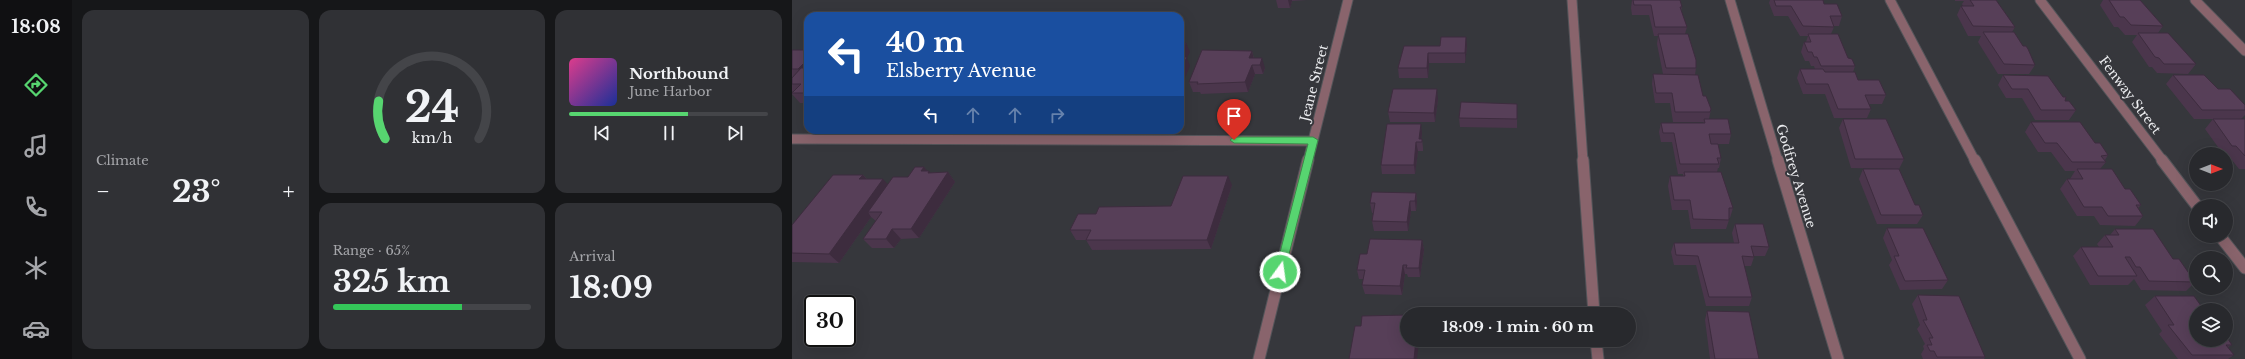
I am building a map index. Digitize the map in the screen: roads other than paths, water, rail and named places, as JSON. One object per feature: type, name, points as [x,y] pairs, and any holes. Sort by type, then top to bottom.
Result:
[{"type":"street","name":"Jeane Street","points":[[1259,359],[1348,0]]},
{"type":"street","points":[[1572,0],[1594,307]]},
{"type":"street","name":"Godfrey Avenue","points":[[1730,0],[1838,359]]},
{"type":"street","points":[[1890,0],[2080,359]]},
{"type":"street","name":"Fenway Street","points":[[2040,0],[2192,199]]},
{"type":"street","points":[[2195,0],[2245,51]]},
{"type":"street","points":[[792,139],[1313,140]]},
{"type":"street","points":[[2225,243],[2245,268]]},
{"type":"street","points":[[1597,347],[1598,359]]}]
